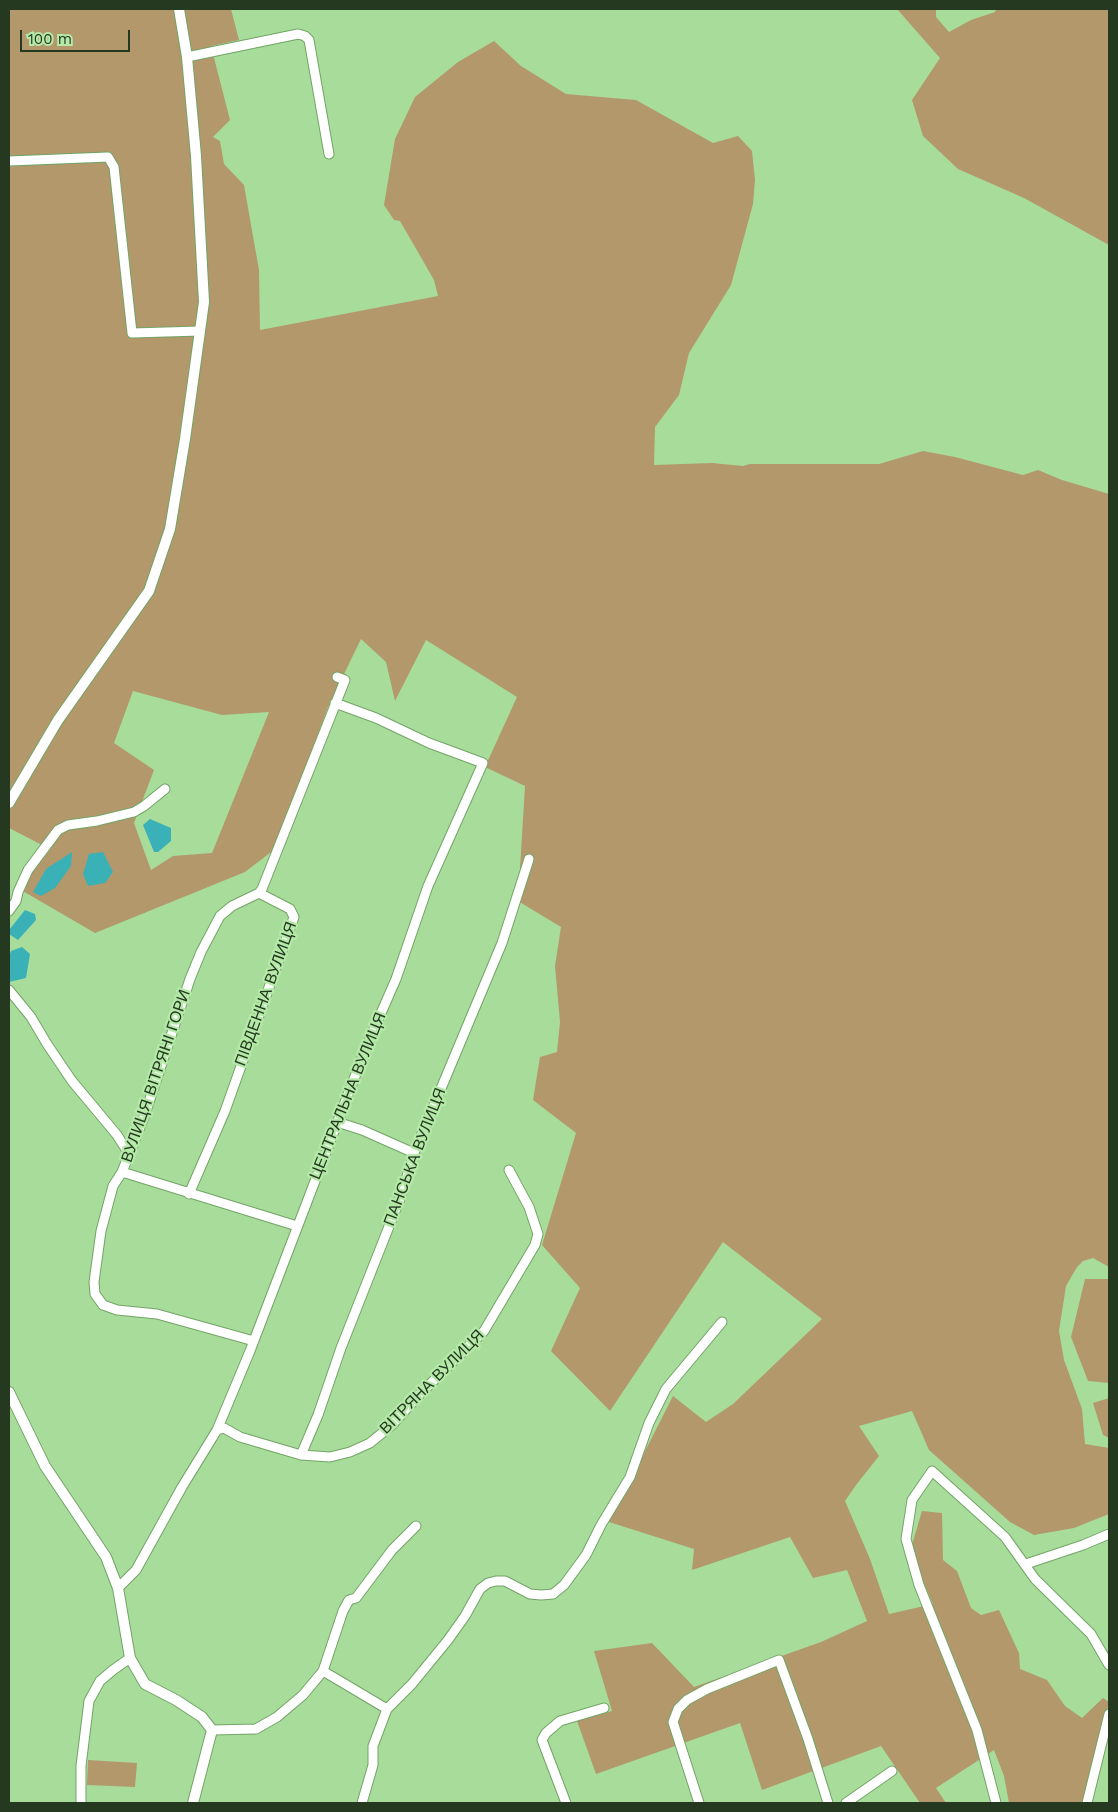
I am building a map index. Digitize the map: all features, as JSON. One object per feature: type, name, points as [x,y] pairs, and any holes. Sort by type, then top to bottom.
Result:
[{"type":"street","points":[[9,803],[58,720],[149,591],[170,529],[185,439],[204,302],[196,156],[187,56],[178,9]]},
{"type":"street","points":[[187,56],[298,34],[304,36],[309,40],[329,154]]},
{"type":"street","points":[[9,161],[108,157],[114,166],[132,333],[200,331]]},
{"type":"street","points":[[259,893],[345,680],[338,677]]},
{"type":"street","name":"ЦЕНТРАЛЬНА ВУЛИЦЯ","points":[[217,1430],[254,1341],[367,1046],[396,979],[428,886],[483,763],[429,742],[376,718],[335,703]]},
{"type":"street","points":[[9,911],[16,901],[28,870],[58,830],[68,825],[97,821],[134,812],[165,788]]},
{"type":"street","name":"ПАНСЬКА ВУЛИЦЯ","points":[[301,1455],[401,1196],[414,1153],[502,943],[529,859]]},
{"type":"street","name":"ВУЛИЦЯ ВІТРЯНІ ГОРИ","points":[[254,1341],[157,1314],[117,1310],[103,1304],[95,1294],[94,1282],[112,1186],[122,1172],[144,1117],[190,979],[212,929],[220,916],[232,906],[259,893]]},
{"type":"street","name":"ПІВДЕННА ВУЛИЦЯ","points":[[190,1194],[225,1111],[294,917],[290,909],[259,893]]},
{"type":"street","points":[[9,990],[31,1016],[72,1081],[117,1135],[129,1154]]},
{"type":"street","points":[[337,1122],[362,1130],[414,1153]]},
{"type":"street","name":"ВІТРЯНА ВУЛИЦЯ","points":[[217,1430],[224,1428],[240,1437],[301,1455],[330,1457],[350,1452],[370,1443],[392,1425],[420,1394],[484,1331],[534,1245],[538,1234],[529,1207],[509,1170]]},
{"type":"street","points":[[122,1172],[297,1226]]},
{"type":"street","points":[[362,1803],[373,1765],[374,1746],[387,1709],[412,1684],[466,1616],[480,1589],[488,1583],[496,1581],[505,1582],[530,1594],[542,1595],[552,1594],[564,1585],[586,1555],[601,1525],[630,1477],[649,1423],[666,1389],[722,1322]]},
{"type":"street","points":[[9,1392],[45,1466],[106,1556],[118,1588],[130,1658],[145,1684],[176,1700],[202,1717],[212,1730]]},
{"type":"street","points":[[118,1588],[136,1570],[182,1487],[217,1430]]},
{"type":"street","points":[[996,1803],[978,1730],[919,1585],[906,1539],[912,1500],[932,1472],[1005,1537],[1047,1592],[1091,1634],[1109,1665]]},
{"type":"street","points":[[212,1730],[256,1729],[278,1717],[290,1707],[323,1671],[343,1611],[349,1600],[356,1598],[392,1550],[416,1526]]},
{"type":"street","points":[[1026,1564],[1083,1545],[1109,1534]]},
{"type":"street","points":[[81,1803],[81,1766],[89,1701],[100,1681],[130,1658]]},
{"type":"street","points":[[699,1803],[673,1722],[678,1709],[688,1700],[707,1689],[779,1660],[808,1739],[828,1803]]},
{"type":"street","points":[[323,1671],[387,1709]]},
{"type":"street","points":[[566,1803],[542,1740],[546,1733],[560,1722],[604,1708]]},
{"type":"street","points":[[1087,1803],[1109,1714]]},
{"type":"street","points":[[193,1803],[212,1730]]},
{"type":"street","points":[[846,1803],[892,1771]]},
{"type":"shaded area","points":[[9,9],[231,9],[239,40],[211,46],[230,120],[213,137],[220,141],[224,164],[244,185],[259,270],[260,330],[438,296],[434,280],[400,221],[394,220],[384,205],[395,139],[415,97],[458,62],[494,41],[521,66],[566,94],[636,100],[713,143],[738,136],[752,151],[755,180],[753,204],[731,285],[689,353],[679,395],[655,427],[654,465],[712,463],[743,466],[750,464],[879,464],[923,451],[955,457],[1023,475],[1038,470],[1062,480],[1109,494],[1109,1267],[1093,1258],[1083,1261],[1077,1267],[1066,1286],[1059,1331],[1064,1360],[1082,1409],[1085,1444],[1109,1448],[1109,1514],[1074,1528],[1034,1535],[1010,1522],[929,1450],[912,1411],[859,1426],[879,1456],[845,1501],[870,1559],[889,1614],[933,1604],[915,1563],[911,1548],[922,1511],[942,1513],[943,1560],[957,1571],[971,1608],[981,1615],[999,1610],[1019,1653],[1020,1669],[1047,1680],[1065,1706],[1082,1718],[1103,1698],[1109,1702],[1085,1803],[1009,1803],[1004,1776],[994,1750],[936,1788],[946,1803],[920,1803],[881,1746],[762,1790],[740,1723],[596,1774],[577,1721],[612,1711],[594,1651],[652,1643],[694,1687],[821,1642],[867,1621],[847,1570],[813,1578],[790,1537],[692,1570],[694,1549],[609,1522],[673,1396],[706,1422],[733,1404],[822,1319],[723,1242],[610,1411],[551,1351],[580,1288],[542,1245],[576,1133],[533,1100],[540,1057],[557,1052],[560,1022],[555,966],[561,927],[518,901],[525,786],[485,767],[517,697],[426,640],[395,701],[386,662],[361,639],[328,707],[275,849],[245,872],[95,933],[21,890],[42,845],[9,828]],"holes":[[[133,691],[222,715],[269,712],[212,853],[173,856],[151,870],[134,823],[154,770],[114,743]]]},
{"type":"shaded area","points":[[897,9],[936,9],[936,17],[949,32],[971,20],[995,12],[996,9],[1109,9],[1109,245],[1024,198],[958,169],[923,136],[912,100],[940,58]]},
{"type":"shaded area","points":[[1085,1279],[1109,1279],[1109,1383],[1088,1381],[1071,1337]]},
{"type":"shaded area","points":[[1109,1398],[1109,1438],[1103,1435],[1093,1403]]},
{"type":"shaded area","points":[[88,1760],[137,1763],[135,1787],[87,1785]]},
{"type":"water","points":[[150,819],[171,828],[171,841],[158,852],[154,852],[143,825]]},
{"type":"water","points":[[72,852],[71,866],[55,888],[41,896],[33,892],[46,869]]},
{"type":"water","points":[[103,852],[113,872],[105,883],[88,886],[83,874],[89,854]]},
{"type":"water","points":[[25,910],[35,914],[36,920],[18,940],[9,934],[9,930]]},
{"type":"water","points":[[22,947],[30,954],[26,978],[9,982],[9,956],[11,951]]}]
